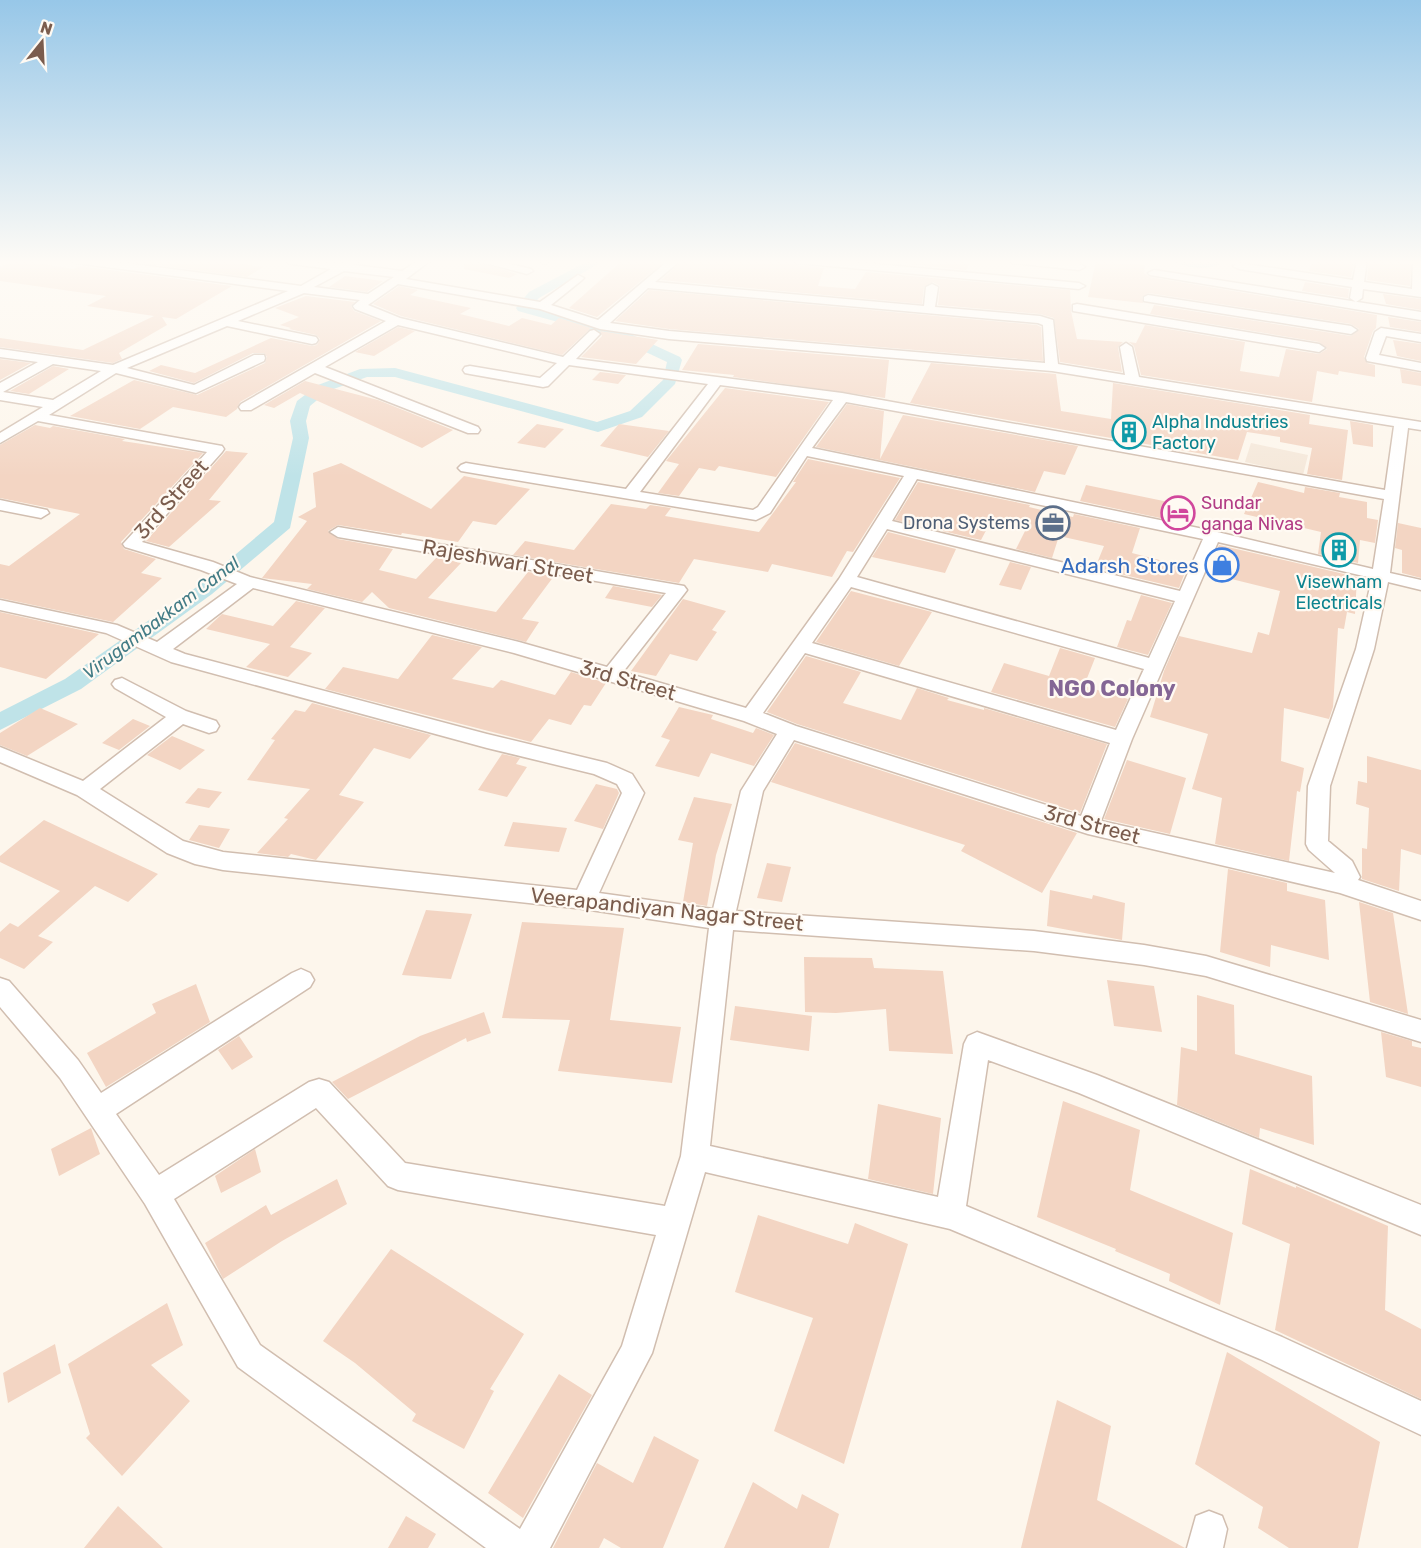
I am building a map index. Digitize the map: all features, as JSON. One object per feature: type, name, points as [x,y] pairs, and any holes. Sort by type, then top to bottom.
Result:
[{"type":"street","points":[[0,439],[114,369],[202,332]]},
{"type":"street","points":[[275,332],[312,340]]},
{"type":"street","points":[[246,407],[377,332]]},
{"type":"street","points":[[443,332],[564,361],[842,397],[1392,496]]},
{"type":"street","points":[[470,370],[543,383],[595,332]]},
{"type":"street","points":[[628,332],[1052,367],[1421,426]]},
{"type":"street","points":[[1050,332],[1052,367]]},
{"type":"street","points":[[1223,332],[1319,348]]},
{"type":"street","points":[[1380,332],[1372,358],[1421,367]]},
{"type":"street","points":[[1382,332],[1421,338]]},
{"type":"street","points":[[1126,346],[1133,380]]},
{"type":"street","points":[[0,352],[114,369],[196,389],[259,358]]},
{"type":"street","points":[[0,389],[51,360]]},
{"type":"street","points":[[315,368],[473,430]]},
{"type":"street","points":[[630,494],[716,382]]},
{"type":"street","points":[[0,396],[56,405]]},
{"type":"street","points":[[466,468],[756,515],[764,510],[842,397]]},
{"type":"street","name":"3rd Street","points":[[37,417],[217,449],[131,544],[207,566],[248,582],[519,648],[751,716],[789,731],[1088,826],[1342,884],[1421,911]]},
{"type":"street","points":[[1342,884],[1348,878],[1348,873],[1317,844],[1319,786],[1365,649],[1381,575],[1402,423]]},
{"type":"street","points":[[803,451],[1213,536],[1421,585]]},
{"type":"street","points":[[751,716],[847,580],[913,474]]},
{"type":"street","points":[[0,506],[41,513]]},
{"type":"street","points":[[882,523],[1186,598]]},
{"type":"street","name":"Rajeshwari Street","points":[[338,532],[678,590],[611,675]]},
{"type":"street","points":[[1088,826],[1122,739],[1213,536]]},
{"type":"street","points":[[847,580],[1155,666]]},
{"type":"street","points":[[153,648],[248,582]]},
{"type":"street","points":[[0,605],[111,629],[178,658],[488,741],[561,757],[600,768],[625,779],[633,793],[584,900]]},
{"type":"street","points":[[799,645],[1122,739]]},
{"type":"street","points":[[122,684],[178,716],[209,726]]},
{"type":"street","points":[[85,790],[178,716]]},
{"type":"street","points":[[530,1548],[636,1353],[695,1156],[722,920],[752,791],[789,731]]},
{"type":"street","name":"Veerapandiyan Nagar Street","points":[[0,754],[85,790],[175,847],[195,855],[223,861],[584,900],[722,920],[1034,941],[1144,955],[1206,966],[1421,1031]]},
{"type":"street","points":[[97,1111],[301,980]]},
{"type":"street","points":[[0,989],[69,1069],[155,1194],[249,1356],[516,1548]]},
{"type":"street","points":[[950,1214],[977,1044],[1087,1084],[1421,1220]]},
{"type":"street","points":[[155,1194],[320,1091],[398,1176],[675,1223]]},
{"type":"street","points":[[695,1156],[950,1214],[1271,1348],[1421,1418]]},
{"type":"shaded area","points":[[1251,443],[1308,455],[1303,475],[1245,462]]},
{"type":"building","points":[[120,332],[155,332],[119,353],[122,359],[113,363],[0,347],[0,338],[83,350]]},
{"type":"building","points":[[304,332],[361,332],[240,402],[237,409],[226,417],[173,407],[140,429],[70,416],[134,380],[197,395],[265,363],[267,357],[264,353],[253,353],[194,383],[149,371],[161,365],[195,373],[271,338],[312,346],[317,345],[320,339],[316,335]]},
{"type":"building","points":[[389,332],[413,332],[374,356],[355,352]]},
{"type":"building","points":[[468,332],[586,332],[562,355]]},
{"type":"building","points":[[600,332],[608,332],[658,340],[636,364],[581,357],[602,336]]},
{"type":"building","points":[[707,332],[1041,332],[1043,361]]},
{"type":"building","points":[[1056,332],[1076,332],[1077,339],[1123,342],[1118,347],[1122,372],[1060,362]]},
{"type":"building","points":[[1141,332],[1188,332],[1245,342],[1240,371],[1279,377],[1286,349],[1319,354],[1327,349],[1319,342],[1260,332],[1327,332],[1351,336],[1355,332],[1373,332],[1364,357],[1367,363],[1375,365],[1375,377],[1339,371],[1338,375],[1317,371],[1312,402],[1141,375],[1134,346],[1129,342],[1136,343]]},
{"type":"building","points":[[1393,340],[1421,344],[1421,361],[1397,356]]},
{"type":"building","points":[[698,344],[889,360],[885,398],[733,377],[734,375],[682,370]]},
{"type":"building","points":[[0,359],[31,363],[0,380]]},
{"type":"building","points":[[931,363],[1056,374],[1061,411],[1111,419],[1113,383],[1310,415],[1309,424],[1348,430],[1342,480],[1307,474],[1312,448],[1280,442],[1280,437],[1247,432],[1238,460],[910,403]]},
{"type":"building","points":[[53,366],[69,369],[29,394],[10,391]]},
{"type":"building","points":[[1400,369],[1421,373],[1421,386],[1402,383]]},
{"type":"building","points":[[600,372],[626,375],[618,384],[592,380]]},
{"type":"building","points":[[305,381],[378,400],[453,430],[422,448],[300,393],[274,408],[264,405]]},
{"type":"building","points":[[725,388],[829,402],[776,477],[719,466],[715,471],[699,468],[679,496],[658,493],[679,464],[666,461]]},
{"type":"building","points":[[847,404],[884,411],[880,459],[903,415],[1078,446],[1065,475],[1044,471],[1035,492],[816,447]]},
{"type":"building","points":[[1350,421],[1373,425],[1373,447],[1353,444]]},
{"type":"building","points":[[537,424],[564,429],[545,448],[517,443]]},
{"type":"building","points":[[619,424],[669,431],[648,457],[600,446]]},
{"type":"building","points":[[35,425],[50,428],[53,426],[125,439],[122,441],[203,453],[121,542],[124,549],[156,559],[141,573],[162,578],[113,622],[0,598],[0,564],[9,566],[80,514],[0,498],[0,445]]},
{"type":"building","points":[[226,451],[248,453],[209,500],[221,501],[169,547],[146,541]]},
{"type":"building","points":[[808,459],[900,478],[853,552],[847,551],[832,577],[772,564],[768,572],[694,559],[679,583],[513,555],[525,541],[574,550],[611,504],[646,509],[650,505],[671,508],[665,516],[759,532],[796,482],[793,482]]},
{"type":"building","points":[[341,463],[431,509],[464,476],[530,489],[496,525],[473,521],[458,542],[338,525],[328,531],[338,539],[393,549],[379,570],[416,579],[437,557],[461,563],[428,598],[496,612],[528,572],[554,576],[522,619],[539,622],[526,642],[389,608],[372,592],[362,602],[307,589],[312,584],[262,578],[307,521],[298,517],[316,507],[313,473]]},
{"type":"building","points":[[918,482],[1030,505],[1029,507],[1073,517],[1074,514],[1140,528],[1132,553],[1187,567],[1179,588],[1095,568],[1104,546],[1059,536],[1052,558],[1016,549],[1026,529],[991,521],[981,540],[895,520]]},
{"type":"building","points":[[1258,482],[1304,493],[1305,487],[1340,493],[1339,497],[1367,502],[1367,518],[1378,520],[1375,543],[1360,540],[1358,563],[1318,554],[1321,532],[1244,514]]},
{"type":"building","points":[[1086,485],[1183,505],[1179,522],[1080,501]]},
{"type":"building","points":[[1398,523],[1421,528],[1421,578],[1402,573],[1402,550],[1395,548]]},
{"type":"building","points":[[888,532],[956,549],[945,573],[872,557]]},
{"type":"building","points":[[1219,545],[1357,577],[1355,614],[1347,612],[1344,629],[1338,628],[1333,707],[1329,719],[1284,708],[1281,761],[1304,768],[1300,792],[1297,791],[1289,861],[1215,844],[1222,798],[1192,789],[1208,734],[1150,717],[1164,671],[1179,636],[1252,653],[1258,632],[1269,635],[1280,591],[1207,573]]},
{"type":"building","points":[[1010,562],[1031,567],[1021,590],[999,585]]},
{"type":"building","points":[[613,586],[662,595],[652,607],[605,598]]},
{"type":"building","points":[[851,591],[932,612],[899,666],[816,642]]},
{"type":"building","points":[[1141,595],[1172,603],[1148,655],[1117,647],[1127,620],[1131,621]]},
{"type":"building","points":[[683,599],[726,611],[712,630],[717,632],[697,661],[670,654],[656,676],[631,671]]},
{"type":"building","points":[[296,601],[325,608],[290,647],[312,653],[288,677],[246,667],[270,644],[206,629],[222,614],[273,626]]},
{"type":"building","points":[[0,612],[99,634],[46,679],[0,667]]},
{"type":"building","points":[[432,635],[482,647],[452,679],[493,688],[501,680],[555,695],[571,672],[606,683],[591,706],[584,705],[571,725],[549,719],[531,742],[325,689],[343,667],[398,679]]},
{"type":"building","points":[[1060,648],[1095,658],[1084,686],[1128,699],[1115,727],[991,692],[1004,663],[1049,676]]},
{"type":"building","points":[[806,656],[861,672],[843,703],[901,720],[917,688],[949,698],[947,700],[984,710],[984,708],[1107,744],[1080,813],[797,724],[767,712]]},
{"type":"building","points":[[312,703],[431,735],[410,759],[374,748],[339,795],[364,802],[316,860],[291,854],[288,857],[257,853],[288,819],[284,818],[310,789],[247,780],[275,740],[271,739],[295,710],[305,712]]},
{"type":"building","points":[[679,707],[713,715],[711,719],[753,733],[756,728],[774,735],[754,766],[711,753],[699,777],[655,766],[670,740],[661,737]]},
{"type":"building","points":[[40,708],[78,724],[27,756],[0,745],[0,733]]},
{"type":"building","points":[[133,719],[150,726],[119,750],[102,743]]},
{"type":"building","points":[[172,736],[205,750],[180,770],[147,755]]},
{"type":"building","points":[[795,743],[1077,833],[1042,893],[961,851],[965,845],[771,782]]},
{"type":"building","points":[[502,754],[520,758],[516,764],[527,767],[507,797],[478,790]]},
{"type":"building","points":[[1367,756],[1421,770],[1421,855],[1401,849],[1399,891],[1362,879],[1362,848],[1367,849],[1369,808],[1356,804],[1358,781],[1367,783]]},
{"type":"building","points":[[1127,760],[1186,778],[1170,834],[1104,819]]},
{"type":"building","points":[[596,784],[617,789],[619,793],[603,829],[574,821]]},
{"type":"building","points":[[198,788],[222,792],[209,808],[185,803]]},
{"type":"building","points":[[694,797],[732,804],[716,855],[707,906],[683,902],[693,843],[678,840]]},
{"type":"building","points":[[44,820],[158,874],[128,902],[95,886],[38,936],[53,942],[24,969],[0,958],[0,932],[10,923],[18,927],[60,891],[0,862],[0,856]]},
{"type":"building","points":[[513,822],[567,828],[559,852],[504,846]]},
{"type":"building","points":[[199,825],[230,829],[219,848],[189,840]]},
{"type":"building","points":[[767,863],[791,867],[782,902],[757,898]]},
{"type":"building","points":[[1228,869],[1287,883],[1287,891],[1325,900],[1329,960],[1271,945],[1270,967],[1220,952]]},
{"type":"building","points":[[1050,890],[1092,899],[1093,895],[1125,903],[1122,940],[1047,926]]},
{"type":"building","points":[[1359,902],[1393,913],[1408,1014],[1370,1002]]},
{"type":"building","points":[[426,910],[472,914],[451,979],[402,975]]},
{"type":"building","points":[[522,922],[624,928],[610,1020],[681,1027],[672,1083],[558,1071],[570,1020],[502,1018]]},
{"type":"building","points":[[804,957],[872,958],[874,968],[943,971],[953,1054],[889,1051],[886,1009],[836,1013],[805,1012]]},
{"type":"building","points":[[1107,980],[1154,986],[1162,1032],[1114,1026]]},
{"type":"building","points":[[196,984],[210,1022],[106,1087],[87,1053],[156,1013],[152,1004]]},
{"type":"building","points":[[1197,995],[1234,1005],[1235,1054],[1312,1076],[1314,1145],[1260,1128],[1259,1138],[1177,1105],[1181,1047],[1197,1051]]},
{"type":"building","points":[[735,1006],[812,1016],[809,1051],[730,1040]]},
{"type":"building","points":[[484,1012],[491,1033],[467,1042],[466,1038],[348,1099],[332,1082],[420,1036]]},
{"type":"building","points":[[1381,1032],[1412,1041],[1412,1046],[1421,1048],[1421,1087],[1386,1077]]},
{"type":"building","points":[[239,1036],[253,1057],[232,1070],[218,1050]]},
{"type":"building","points":[[1063,1101],[1140,1130],[1130,1190],[1233,1233],[1220,1305],[1169,1281],[1170,1274],[1037,1217]]},
{"type":"building","points":[[878,1104],[941,1118],[933,1194],[868,1179]]},
{"type":"building","points":[[91,1128],[100,1154],[59,1176],[51,1149]]},
{"type":"building","points":[[255,1149],[261,1172],[221,1193],[215,1176]]},
{"type":"building","points":[[1250,1169],[1296,1188],[1296,1186],[1388,1226],[1385,1310],[1421,1329],[1421,1399],[1275,1330],[1290,1244],[1242,1224]]},
{"type":"building","points":[[337,1179],[347,1204],[282,1241],[223,1279],[205,1243],[266,1205],[271,1215]]},
{"type":"building","points":[[758,1215],[848,1244],[855,1223],[908,1244],[844,1464],[774,1431],[813,1318],[735,1292]]},
{"type":"building","points":[[391,1249],[524,1334],[490,1389],[494,1391],[464,1449],[412,1421],[416,1414],[355,1363],[323,1341]]},
{"type":"building","points":[[167,1303],[183,1345],[151,1365],[190,1401],[122,1476],[86,1438],[90,1434],[68,1364]]},
{"type":"building","points":[[55,1344],[61,1373],[8,1403],[3,1373]]},
{"type":"building","points":[[1227,1352],[1380,1442],[1358,1548],[1289,1548],[1258,1528],[1263,1507],[1195,1464]]},
{"type":"building","points":[[559,1374],[592,1395],[523,1518],[488,1493]]},
{"type":"building","points":[[1057,1400],[1111,1426],[1097,1500],[1185,1548],[1021,1548]]},
{"type":"building","points":[[654,1436],[699,1460],[663,1548],[621,1548],[604,1538],[599,1548],[553,1548],[597,1463],[633,1483]]},
{"type":"building","points":[[753,1482],[797,1509],[802,1494],[839,1514],[829,1548],[724,1548]]},
{"type":"building","points":[[118,1506],[163,1548],[84,1548]]},
{"type":"building","points":[[406,1516],[436,1534],[428,1548],[388,1548]]},
{"type":"waterway","name":"Virugambakkam Canal","points":[[0,722],[73,684],[205,590],[283,524],[301,438],[298,421],[303,404],[323,388],[365,372],[395,373],[598,427],[636,414],[670,381],[675,360],[640,342],[612,332]]},
{"type":"place","name":"Alpha Industries Factory","points":[[1129,432]]},
{"type":"place","name":"Sundar ganga Nivas","points":[[1178,513]]},
{"type":"place","name":"Drona Systems","points":[[1053,523]]},
{"type":"place","name":"Visewham Electricals","points":[[1339,550]]},
{"type":"place","name":"Adarsh Stores","points":[[1222,565]]},
{"type":"district","name":"NGO Colony","points":[[1112,688]]}]
